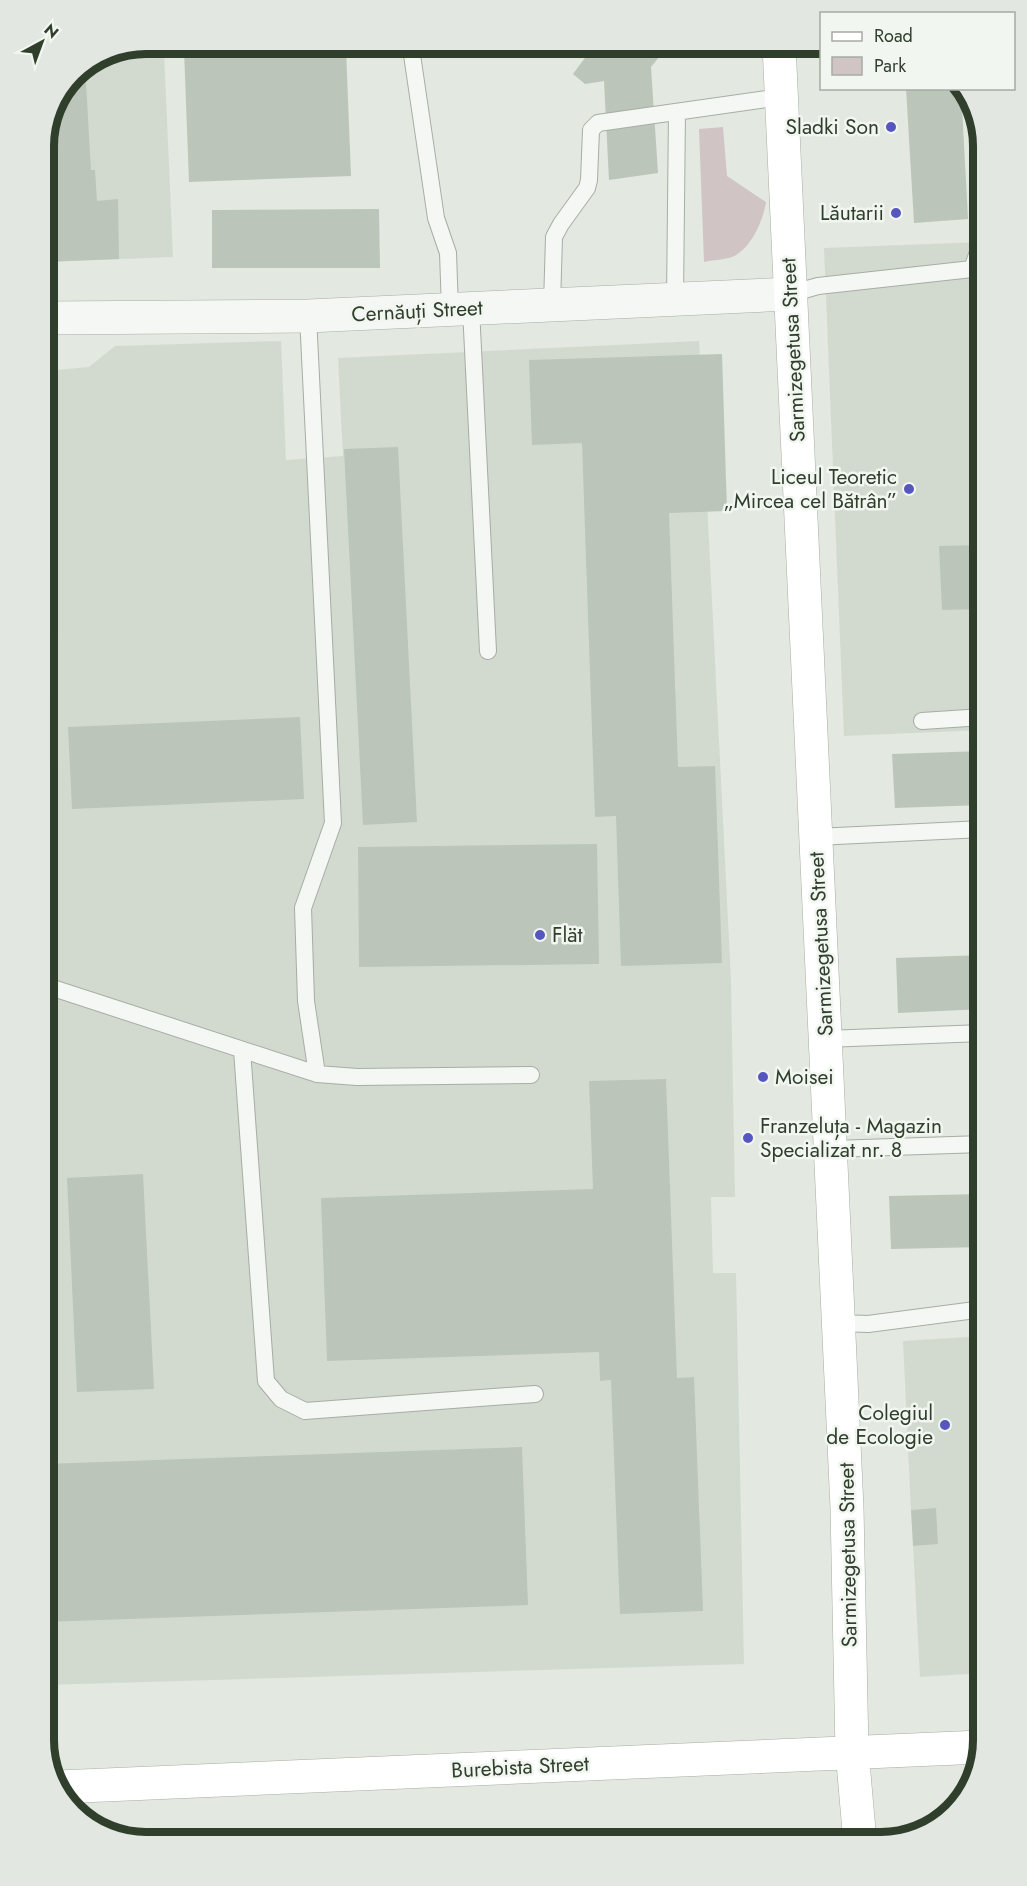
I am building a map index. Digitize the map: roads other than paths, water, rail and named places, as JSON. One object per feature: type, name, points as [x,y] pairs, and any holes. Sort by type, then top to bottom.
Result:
[{"type":"main road","name":"Sarmizegetusa Street","points":[[779,54],[832,1149],[847,1508],[852,1751],[859,1832]]},
{"type":"main road","name":"Burebista Street","points":[[66,1787],[972,1747]]},
{"type":"street","name":"Cernăuți Street","points":[[54,318],[308,316],[790,294]]},
{"type":"lane","points":[[412,54],[436,218],[448,253],[461,309],[488,651]]},
{"type":"lane","points":[[552,305],[554,237],[587,188],[591,130],[594,126],[598,123],[781,97]]},
{"type":"lane","points":[[675,299],[677,112]]},
{"type":"lane","points":[[790,294],[818,286],[972,269],[973,266]]},
{"type":"lane","points":[[308,316],[333,823],[303,908],[306,1001],[317,1074]]},
{"type":"lane","points":[[922,721],[973,718]]},
{"type":"lane","points":[[816,837],[973,830]]},
{"type":"lane","points":[[54,988],[317,1074],[357,1077],[531,1076]]},
{"type":"lane","points":[[825,1039],[973,1033]]},
{"type":"lane","points":[[242,1050],[266,1381],[281,1399],[305,1411],[535,1394]]},
{"type":"lane","points":[[832,1149],[973,1144]]},
{"type":"lane","points":[[839,1323],[868,1324],[973,1310]]},
{"type":"place","name":"Sladki Son","points":[[891,127]]},
{"type":"place","name":"Lăutarii","points":[[896,213]]},
{"type":"place","name":"Liceul Teoretic „Mircea cel Bătrân”","points":[[909,489]]},
{"type":"place","name":"Flät","points":[[540,935]]},
{"type":"place","name":"Moisei","points":[[763,1077]]},
{"type":"place","name":"Franzeluța - Magazin Specializat nr. 8","points":[[748,1138]]},
{"type":"place","name":"Colegiul de Ecologie","points":[[945,1425]]}]
